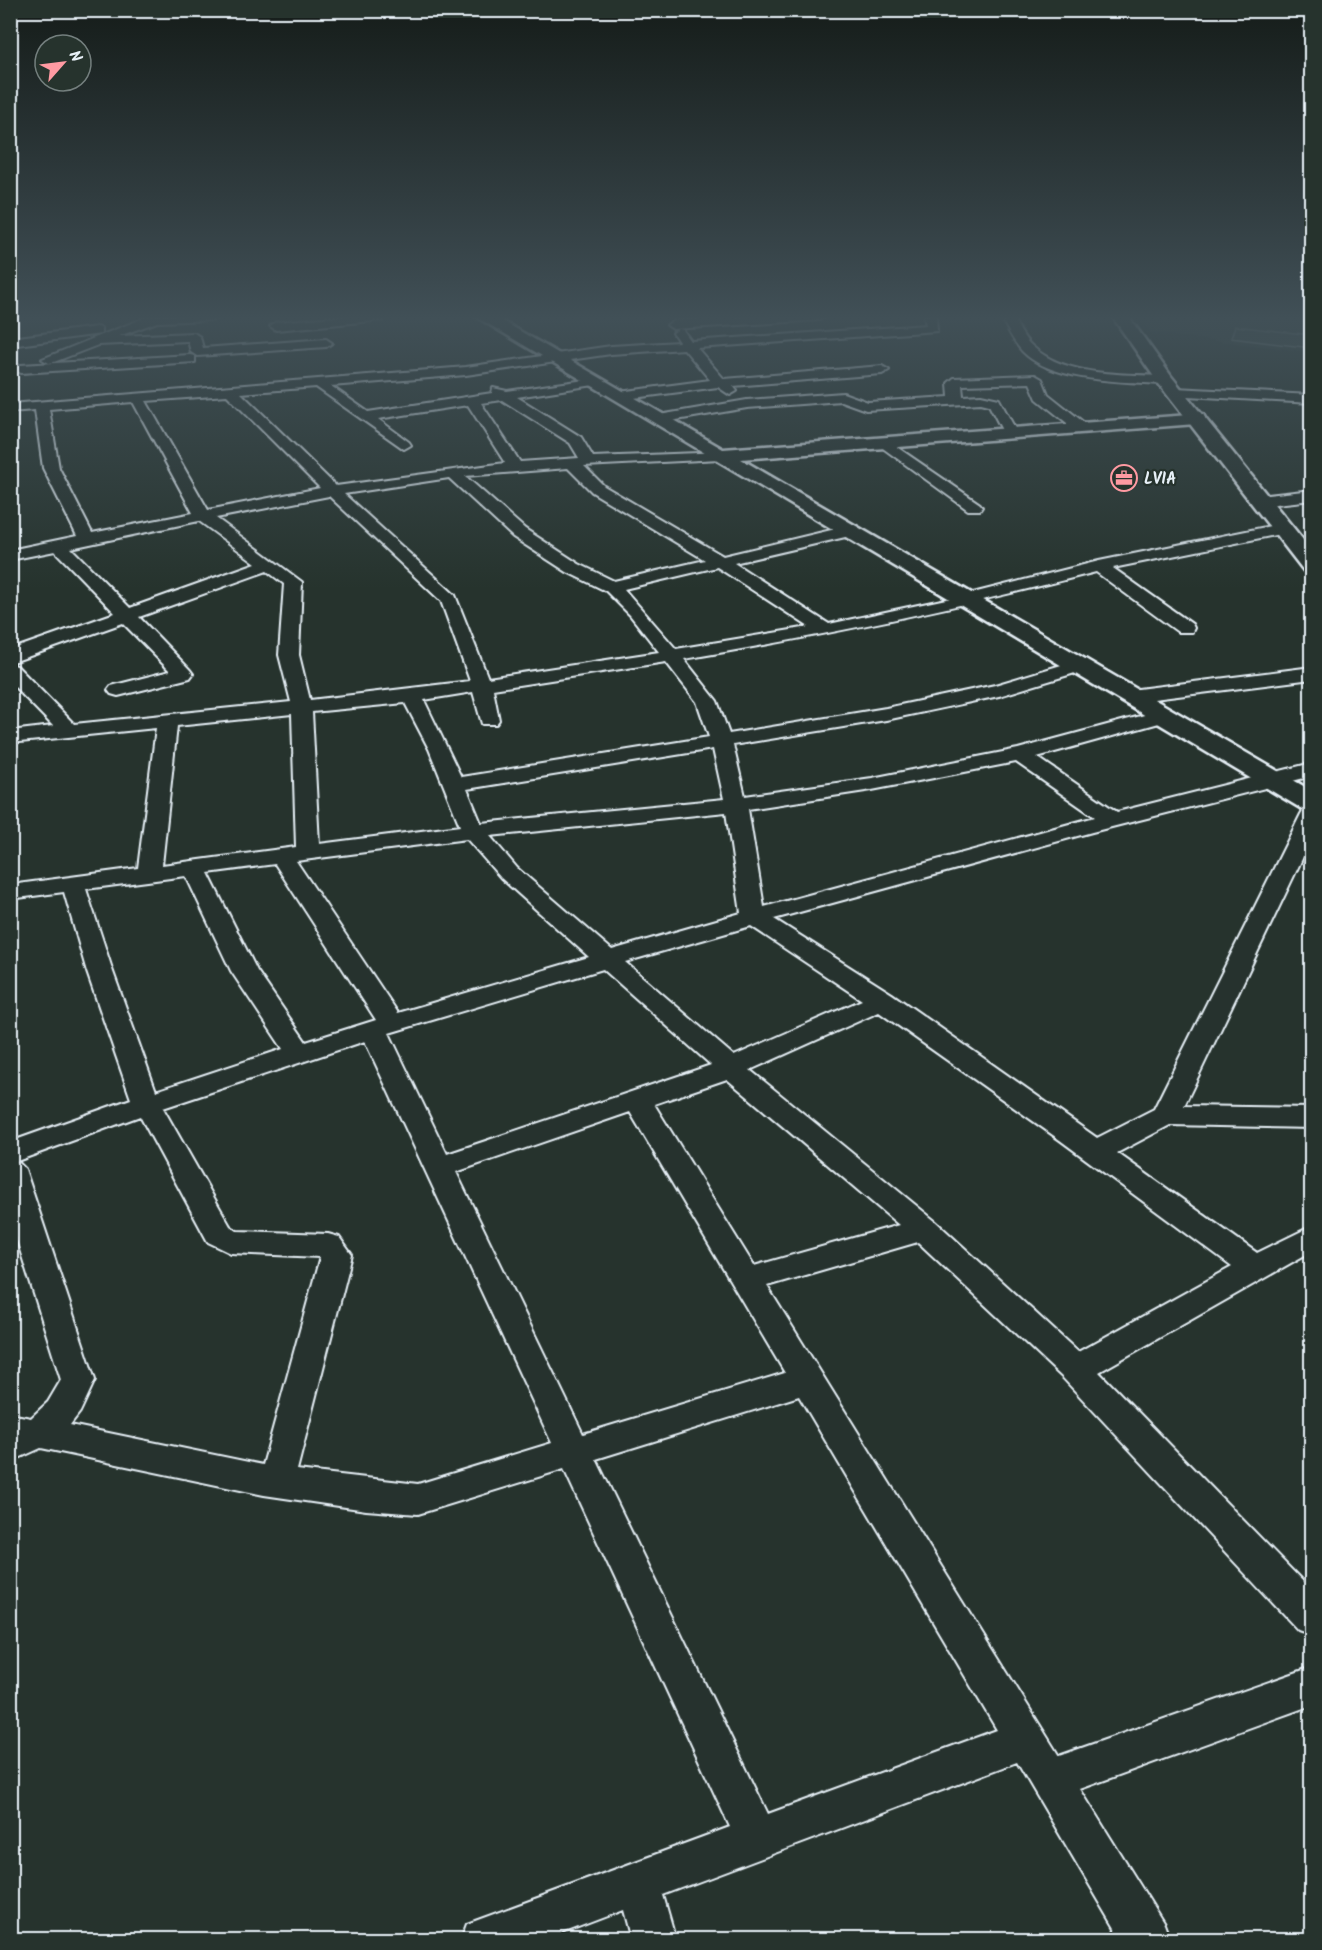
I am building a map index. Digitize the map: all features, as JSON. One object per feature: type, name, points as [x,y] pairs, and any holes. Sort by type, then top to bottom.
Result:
[{"type":"street","points":[[41,407],[51,468],[87,540]]},
{"type":"street","points":[[142,407],[204,516],[293,582],[289,655],[303,708],[308,853]]},
{"type":"street","points":[[254,407],[332,491],[449,599],[464,644],[482,686],[489,720]]},
{"type":"street","points":[[351,407],[404,445]]},
{"type":"street","points":[[365,417],[428,407]]},
{"type":"street","points":[[476,407],[498,445],[516,468]]},
{"type":"street","points":[[523,407],[576,440],[580,462],[598,489],[718,560],[826,630]]},
{"type":"street","points":[[638,407],[1311,803]]},
{"type":"street","points":[[659,419],[729,407]]},
{"type":"street","points":[[997,407],[1011,434]]},
{"type":"street","points":[[1056,407],[1082,428]]},
{"type":"street","points":[[1187,407],[1311,566]]},
{"type":"street","points":[[10,555],[332,491],[452,473],[580,462],[720,455],[1011,434],[1196,418]]},
{"type":"street","points":[[885,443],[974,507]]},
{"type":"street","points":[[452,473],[519,533],[573,568],[612,587],[636,611],[707,701],[721,740],[736,804],[754,917],[883,1000],[1097,1151],[1256,1269]]},
{"type":"street","points":[[1259,501],[1311,495]]},
{"type":"street","points":[[10,760],[16,737],[412,696],[670,656],[826,630],[966,600],[1100,566],[1280,529]]},
{"type":"street","points":[[612,587],[848,531]]},
{"type":"street","points":[[59,545],[183,674],[118,690]]},
{"type":"street","points":[[10,657],[270,564]]},
{"type":"street","points":[[1100,566],[1185,628]]},
{"type":"street","points":[[453,785],[886,714],[999,690],[1078,666]]},
{"type":"street","points":[[10,670],[70,732]]},
{"type":"street","points":[[1130,696],[1311,673]]},
{"type":"street","points":[[412,696],[464,804],[473,831],[509,873],[731,1068],[924,1229],[1075,1369],[1311,1618]]},
{"type":"street","points":[[10,892],[194,870],[473,831],[736,804],[872,784],[1020,755],[1163,716]]},
{"type":"street","points":[[149,875],[167,722]]},
{"type":"street","points":[[1020,755],[1111,818]]},
{"type":"street","points":[[10,1153],[146,1102],[382,1025],[754,917],[1111,818],[1311,769]]},
{"type":"street","points":[[1166,1114],[1311,814]]},
{"type":"street","points":[[282,857],[382,1025],[440,1167],[757,1838]]},
{"type":"street","points":[[194,870],[244,971],[300,1053]]},
{"type":"street","points":[[73,884],[146,1102],[219,1234],[231,1242],[328,1245],[336,1255],[276,1482]]},
{"type":"street","points":[[440,1167],[731,1068],[883,1000]]},
{"type":"street","points":[[637,1100],[1148,1940]]},
{"type":"street","points":[[1097,1151],[1166,1114],[1311,1118]]},
{"type":"street","points":[[10,1169],[78,1380],[74,1397],[20,1437]]},
{"type":"street","points":[[747,1280],[924,1229]]},
{"type":"street","points":[[1075,1369],[1311,1237]]},
{"type":"street","points":[[20,1437],[276,1482],[388,1498],[418,1499],[807,1380]]},
{"type":"street","points":[[1051,1779],[1311,1686]]},
{"type":"street","points":[[483,1940],[1026,1739]]},
{"type":"street","points":[[637,1882],[654,1940]]},
{"type":"place","name":"LVIA","points":[[1124,478]]}]
